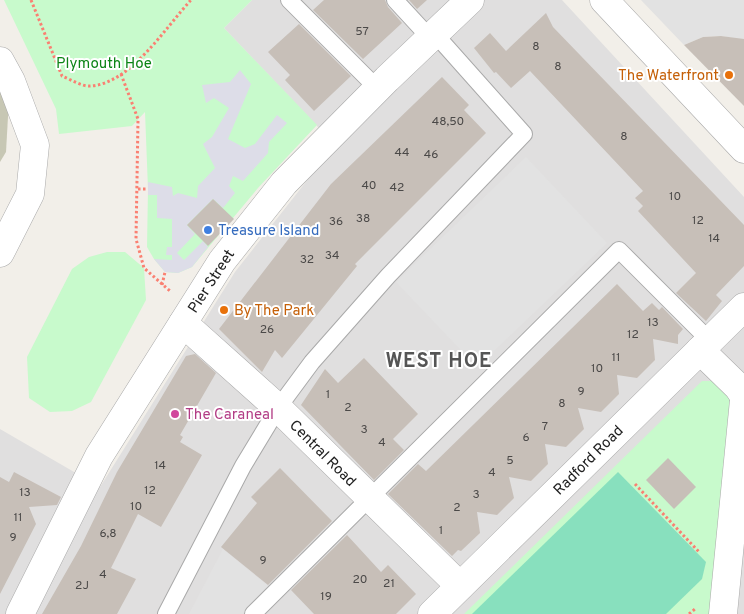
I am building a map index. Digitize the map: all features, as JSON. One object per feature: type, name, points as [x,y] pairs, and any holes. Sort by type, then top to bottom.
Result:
[{"type":"street","name":"Pier Street","points":[[20,614],[99,456],[222,261],[284,183],[377,88],[470,0]]},
{"type":"street","points":[[604,0],[744,149]]},
{"type":"street","points":[[0,61],[11,81],[35,144],[30,194],[0,253]]},
{"type":"street","name":"Radford Road","points":[[432,614],[744,307]]},
{"type":"street","name":"Central Road","points":[[189,315],[278,408],[460,586]]},
{"type":"street","points":[[705,345],[742,392],[710,610]]},
{"type":"lane","points":[[289,0],[377,88]]},
{"type":"lane","points":[[166,614],[244,466],[278,408],[312,362],[388,276],[524,134],[433,36],[395,0]]},
{"type":"lane","points":[[253,614],[619,250],[705,345]]},
{"type":"path","points":[[30,0],[62,76],[90,86],[115,79],[121,74],[147,51],[191,0]]},
{"type":"path","points":[[121,74],[138,119],[136,239],[144,268],[189,315]]},
{"type":"path","points":[[138,189],[148,189]]},
{"type":"path","points":[[162,286],[165,272]]},
{"type":"path","points":[[635,484],[703,556]]},
{"type":"path","points":[[691,613],[710,610]]},
{"type":"shaded area","points":[[252,0],[562,0],[744,197],[744,614],[0,614],[0,429],[100,487],[235,272],[335,145],[224,28]]},
{"type":"shaded area","points":[[641,0],[744,0],[744,40],[721,36],[703,37],[684,45]]},
{"type":"shaded area","points":[[240,70],[251,84],[228,139],[245,148],[255,144],[277,115],[287,123],[269,142],[268,153],[243,181],[233,176],[229,186],[235,193],[223,208],[213,199],[187,225],[195,234],[177,253],[184,260],[203,241],[208,247],[192,267],[178,273],[165,272],[154,259],[172,260],[172,255],[166,255],[167,247],[172,247],[172,219],[157,218],[157,195],[148,195],[148,182],[172,187],[173,196],[178,193],[197,198],[198,186],[215,168],[203,144],[212,137],[229,108],[214,98],[206,103],[202,85],[230,82]]},
{"type":"shaded area","points":[[0,80],[9,99],[6,152],[0,162]]},
{"type":"shaded area","points":[[526,157],[607,243],[477,367],[396,282]]},
{"type":"shaded area","points":[[223,549],[268,586],[268,589],[243,614],[189,614]]},
{"type":"green space","name":"Plymouth Hoe","points":[[4,0],[252,0],[224,28],[317,125],[258,188],[192,267],[178,273],[165,272],[147,247],[148,189],[145,112],[132,126],[59,134],[56,109]]},
{"type":"green space","points":[[107,252],[125,252],[144,268],[146,300],[91,402],[72,411],[50,412],[29,398],[27,357],[72,269],[89,257]]},
{"type":"green space","points":[[702,381],[714,381],[731,398],[711,614],[464,614]]},
{"type":"green space","points":[[618,472],[706,562],[702,579],[666,614],[472,614]]},
{"type":"building","points":[[324,0],[385,0],[388,7],[402,23],[363,59],[313,10]]},
{"type":"building","points":[[409,0],[427,0],[417,9]]},
{"type":"building","points":[[546,13],[553,27],[744,225],[744,266],[716,295],[722,301],[706,321],[676,293],[696,273],[638,211],[643,206],[635,198],[643,191],[530,71],[511,88],[496,72],[494,73],[474,48],[490,33],[506,51]]},
{"type":"building","points":[[299,24],[351,76],[314,111],[285,80],[290,75],[268,52]]},
{"type":"building","name":"The Waterfront","points":[[721,36],[744,39],[744,106],[684,45],[703,37]]},
{"type":"building","points":[[442,77],[469,105],[464,110],[486,133],[355,264],[357,266],[282,358],[275,350],[262,372],[219,329],[331,184]]},
{"type":"building","name":"Treasure Island","points":[[213,199],[234,219],[208,246],[187,225]]},
{"type":"building","points":[[617,284],[643,311],[652,303],[659,310],[662,307],[683,329],[678,335],[678,344],[653,339],[655,360],[637,378],[617,375],[619,394],[601,412],[578,408],[584,429],[566,447],[545,444],[548,464],[531,481],[509,477],[514,498],[497,515],[477,512],[480,533],[461,551],[458,550],[452,556],[388,494],[418,464],[426,471]]},
{"type":"building","points":[[195,354],[216,373],[180,435],[183,437],[180,442],[202,455],[161,527],[138,514],[111,568],[136,579],[117,614],[42,614],[81,546],[117,472],[186,356]]},
{"type":"building","points":[[364,358],[418,414],[393,439],[404,450],[374,480],[301,405],[325,369],[338,383]]},
{"type":"building","points":[[668,458],[696,487],[674,509],[646,480]]},
{"type":"building","points":[[280,468],[332,521],[268,585],[221,547],[257,503],[251,497]]},
{"type":"building","points":[[14,472],[61,497],[57,505],[29,507],[36,524],[0,594],[0,477],[9,482]]},
{"type":"building","points":[[347,535],[381,572],[388,565],[416,594],[396,614],[314,614],[291,590]]},
{"type":"place","name":"The Waterfront","points":[[729,75]]},
{"type":"place","name":"Treasure Island","points":[[208,230]]},
{"type":"place","name":"By The Park","points":[[224,310]]},
{"type":"place","name":"The Caraneal","points":[[175,414]]},
{"type":"district","name":"WEST HOE","points":[[439,360]]}]
